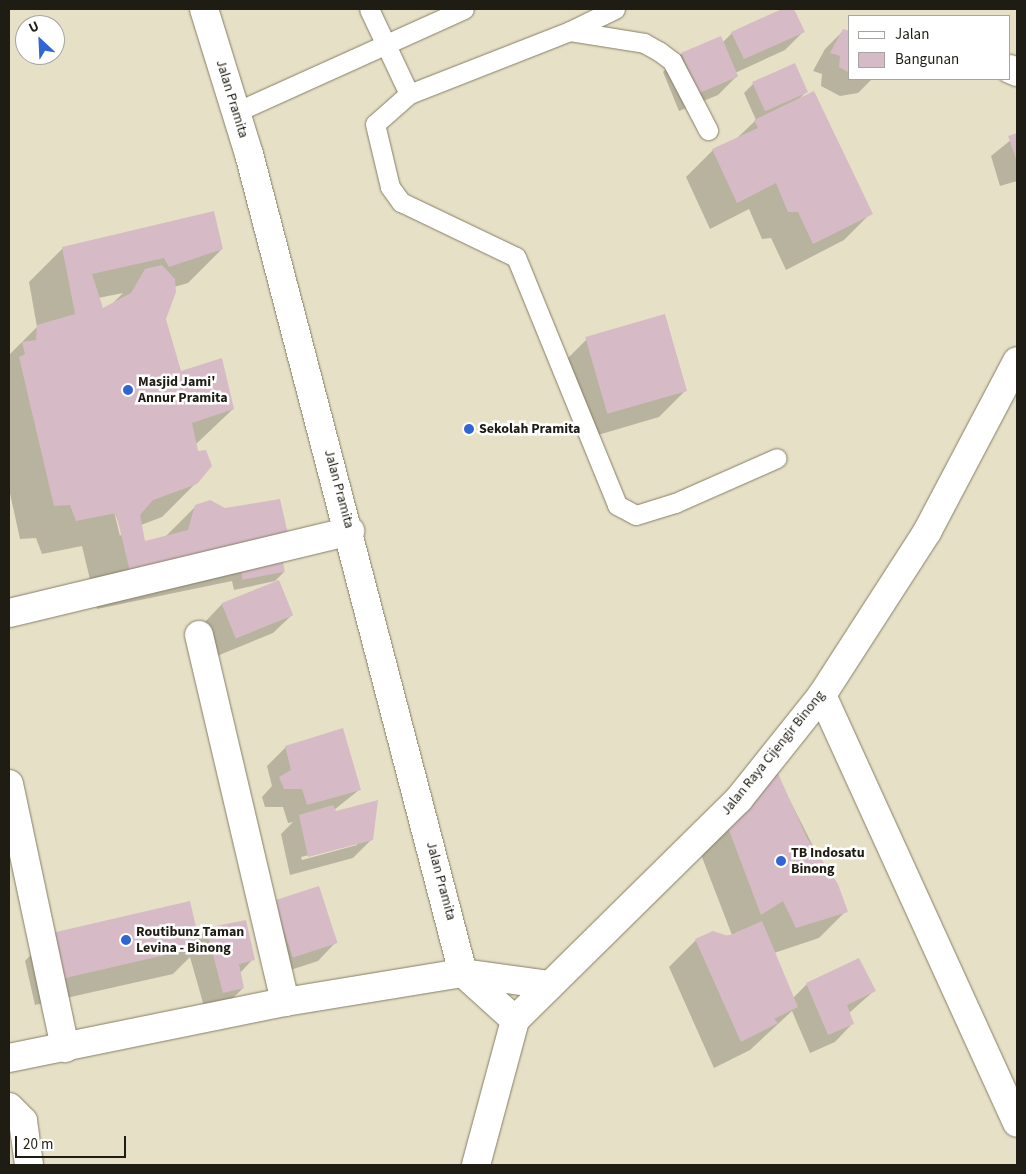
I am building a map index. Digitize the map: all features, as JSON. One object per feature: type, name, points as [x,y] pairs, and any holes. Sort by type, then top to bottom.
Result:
[{"type":"street","name":"Jalan Pramita","points":[[204,9],[236,112],[350,531],[463,973]]},
{"type":"street","name":"Jalan Raya Cijengir Binong","points":[[476,1165],[515,1020],[739,799],[822,695],[927,532],[1017,362]]},
{"type":"street","points":[[9,613],[350,531]]},
{"type":"street","points":[[199,635],[285,1002]]},
{"type":"street","points":[[822,695],[1017,1123]]},
{"type":"street","points":[[9,784],[65,1048]]},
{"type":"street","points":[[463,973],[515,1020]]},
{"type":"street","points":[[9,1058],[285,1002],[463,973],[550,985]]},
{"type":"street","points":[[9,1107],[23,1121],[28,1165]]},
{"type":"lane","points":[[369,9],[384,45],[409,94]]},
{"type":"lane","points":[[236,112],[464,9]]},
{"type":"lane","points":[[614,9],[570,31],[409,94],[375,124],[390,186],[401,202],[516,257],[617,505],[636,515],[668,505],[777,458]]},
{"type":"lane","points":[[570,31],[644,43],[660,52],[672,61],[708,130]]},
{"type":"building","points":[[782,9],[794,9],[805,32],[744,59],[731,32]]},
{"type":"building","points":[[843,29],[848,30],[848,72],[839,67],[840,56],[830,53]]},
{"type":"building","points":[[721,36],[738,77],[699,93],[681,53]]},
{"type":"building","points":[[795,63],[808,92],[765,111],[752,82]]},
{"type":"building","points":[[814,91],[873,214],[813,244],[798,212],[788,212],[776,183],[737,203],[712,149],[758,128],[754,120]]},
{"type":"building","points":[[1017,133],[1017,162],[1008,136]]},
{"type":"building","name":"Masjid Jami' Annur Pramita","points":[[214,211],[223,249],[169,267],[164,258],[92,274],[103,308],[131,293],[145,269],[162,265],[175,279],[176,292],[166,319],[181,371],[222,358],[234,409],[192,423],[198,451],[206,450],[212,466],[197,484],[153,500],[140,515],[145,541],[188,530],[195,505],[210,500],[225,508],[280,499],[290,543],[131,576],[116,513],[76,521],[70,505],[54,506],[19,357],[25,354],[22,342],[36,340],[37,325],[75,314],[62,247]]},
{"type":"building","points":[[665,314],[687,391],[607,414],[585,337]]},
{"type":"building","points":[[281,552],[285,572],[243,580],[239,560]]},
{"type":"building","points":[[279,580],[293,615],[236,638],[222,603]]},
{"type":"building","points":[[343,728],[361,790],[307,805],[302,789],[284,789],[279,777],[291,770],[285,746]]},
{"type":"building","name":"TB Indosatu Binong","points":[[776,769],[807,838],[838,884],[848,912],[796,928],[783,901],[761,915],[727,825]]},
{"type":"building","points":[[378,800],[373,840],[308,857],[299,815],[333,805],[336,811]]},
{"type":"building","points":[[319,886],[338,943],[293,958],[274,901]]},
{"type":"building","name":"Routibunz Taman Levina - Binong","points":[[190,901],[201,947],[61,979],[51,933]]},
{"type":"building","points":[[246,920],[255,960],[239,964],[244,988],[223,993],[206,928]]},
{"type":"building","points":[[762,921],[798,1007],[774,1019],[778,1023],[741,1042],[695,939],[713,931],[728,936]]},
{"type":"building","points":[[859,958],[876,991],[847,1005],[854,1024],[828,1035],[806,983]]},
{"type":"place","name":"Masjid Jami' Annur Pramita","points":[[128,390]]},
{"type":"place","name":"Sekolah Pramita","points":[[469,429]]},
{"type":"place","name":"TB Indosatu Binong","points":[[781,861]]},
{"type":"place","name":"Routibunz Taman Levina - Binong","points":[[126,940]]}]
